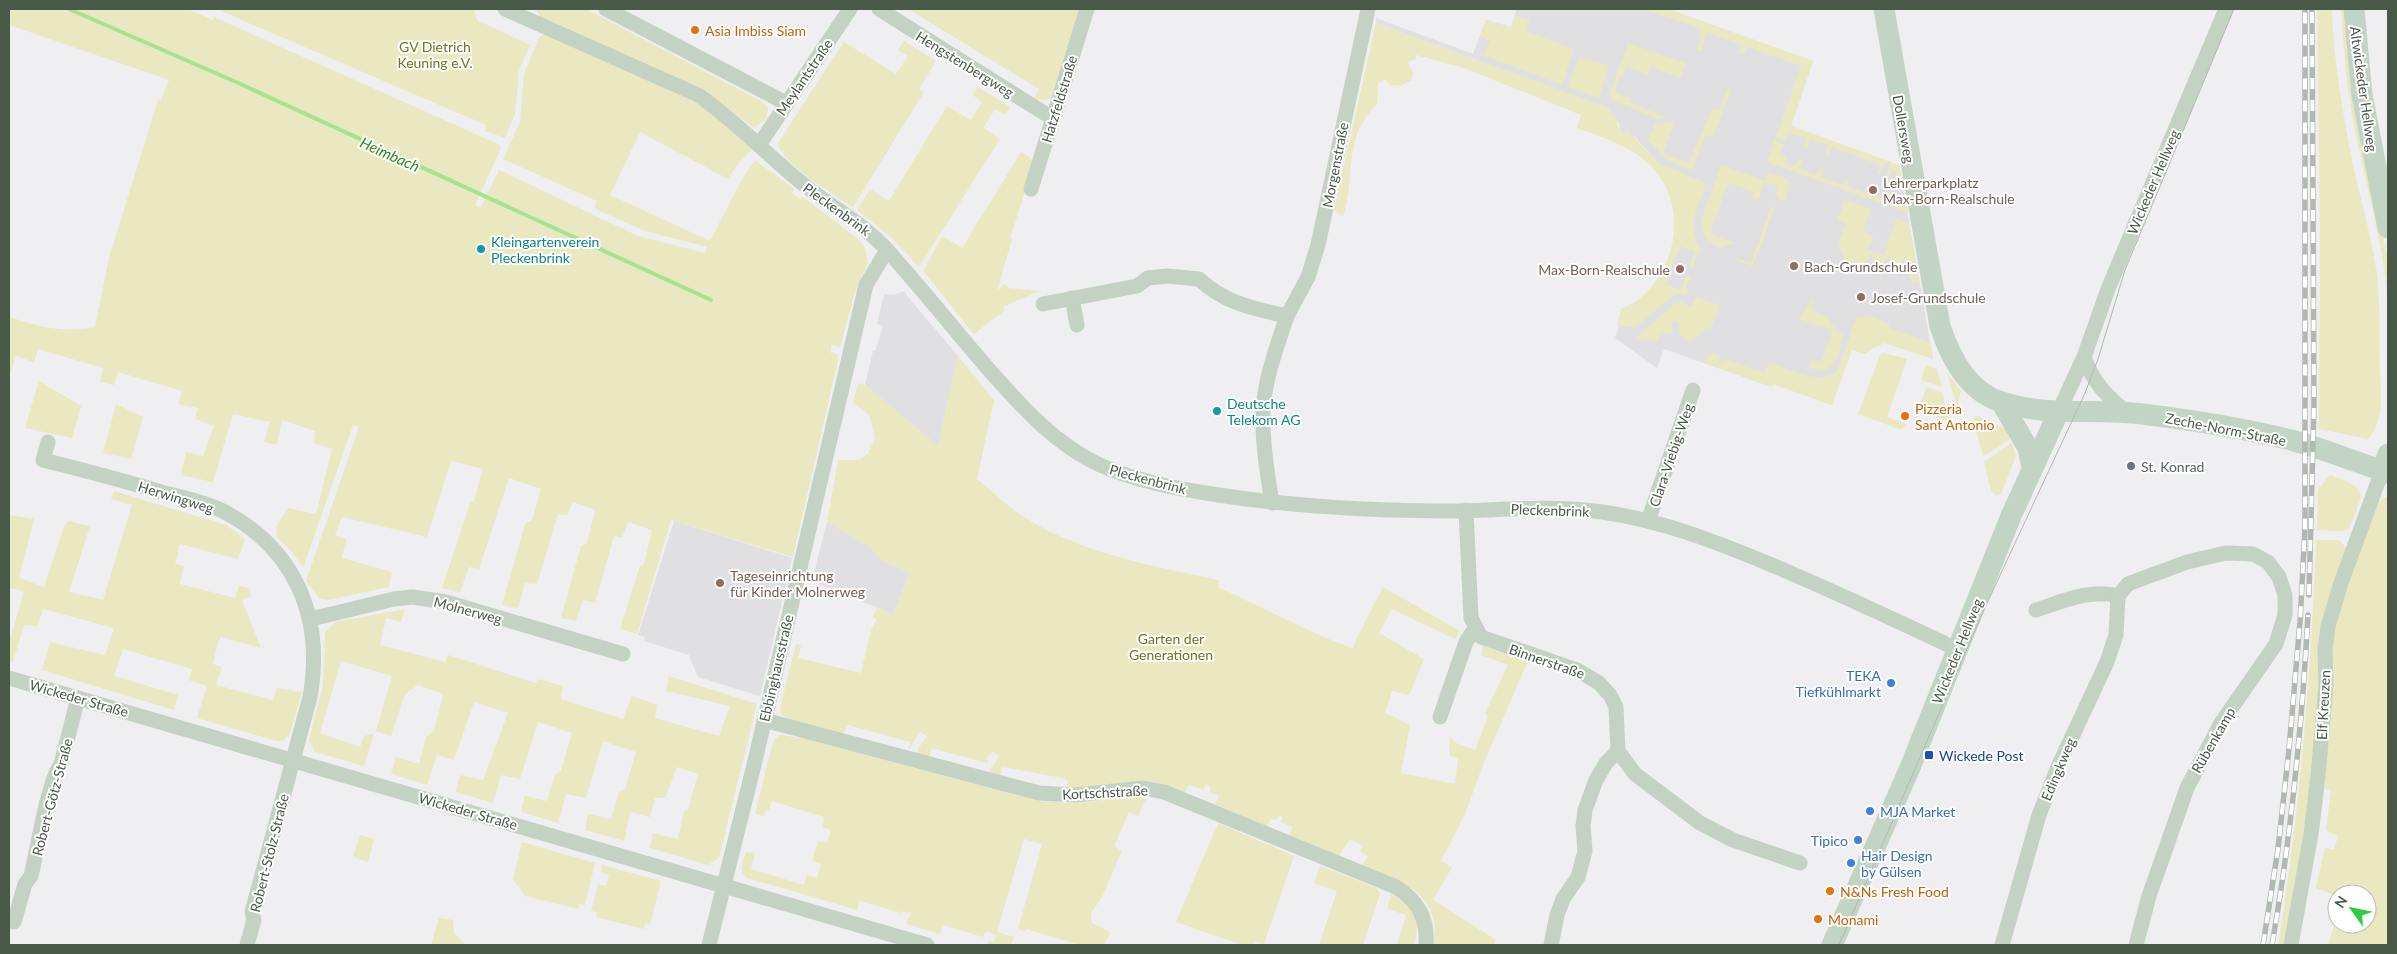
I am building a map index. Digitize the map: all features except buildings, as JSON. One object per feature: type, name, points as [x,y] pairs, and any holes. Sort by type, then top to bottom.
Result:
[{"type":"main road","name":"Dollersweg","points":[[1884,9],[1940,326],[1946,344],[1962,372],[1987,394],[2001,402],[2059,411]]},
{"type":"main road","name":"Altwickeder Hellweg","points":[[2354,9],[2362,95],[2388,228]]},
{"type":"main road","name":"Dollersweg","points":[[2001,402],[2028,448],[2032,467]]},
{"type":"main road","name":"Zeche-Norm-Straße","points":[[2059,411],[2126,412],[2209,422],[2292,441],[2386,466]]},
{"type":"main road","name":"Wickeder Hellweg","points":[[1832,945],[1959,650],[2032,467],[2059,411]]},
{"type":"street","points":[[606,9],[786,103]]},
{"type":"street","name":"Meylantstraße","points":[[759,146],[850,9]]},
{"type":"street","name":"Hengstenbergweg","points":[[879,9],[1052,118]]},
{"type":"street","name":"Hatzfeldstraße","points":[[1031,189],[1087,9]]},
{"type":"street","name":"Morgenstraße","points":[[1272,503],[1264,436],[1264,409],[1275,352],[1287,316],[1308,277],[1321,236],[1368,9]]},
{"type":"street","name":"Wickeder Hellweg","points":[[2059,411],[2084,357],[2108,289],[2226,9]]},
{"type":"street","name":"Pleckenbrink","points":[[515,11],[698,95],[726,114],[805,186],[868,230],[1013,398],[1043,426],[1081,455],[1134,478],[1168,487],[1272,503],[1413,511],[1532,508],[1599,512],[1648,521],[1723,545],[1831,589],[1959,650]]},
{"type":"street","name":"Ebbinghausstraße","points":[[709,945],[866,285],[887,250]]},
{"type":"street","points":[[1043,304],[1137,286],[1148,278],[1177,277],[1199,279],[1211,291],[1246,307],[1287,316]]},
{"type":"street","points":[[1072,298],[1077,325]]},
{"type":"street","points":[[2084,357],[2091,377],[2099,388],[2126,412]]},
{"type":"street","name":"Clara-Viebig-Weg","points":[[1648,521],[1693,390]]},
{"type":"street","name":"Herwingweg","points":[[48,442],[43,460],[199,502],[222,511],[247,526],[265,541],[283,561],[302,594],[310,619],[314,672],[310,697],[292,760]]},
{"type":"street","name":"Elf Kreuzen","points":[[2291,945],[2311,834],[2318,776],[2326,685],[2325,650],[2328,626],[2341,583],[2386,466]]},
{"type":"street","points":[[1440,717],[1466,642],[1475,628],[1471,618],[1466,510]]},
{"type":"street","name":"Rübenkamp","points":[[2118,596],[2128,584],[2187,562],[2226,553],[2254,554],[2268,562],[2279,577],[2285,595],[2285,615],[2281,634],[2271,653],[2221,723],[2187,788],[2149,896],[2136,945]]},
{"type":"street","points":[[2036,610],[2100,593],[2118,596]]},
{"type":"street","name":"Edingkweg","points":[[2002,945],[2039,815],[2058,767],[2107,662],[2116,635],[2118,596]]},
{"type":"street","name":"Molnerweg","points":[[310,619],[394,599],[424,598],[446,602],[623,654]]},
{"type":"street","name":"Binnerstraße","points":[[1475,628],[1481,637],[1490,642],[1577,670],[1599,683],[1610,695],[1616,707],[1618,751]]},
{"type":"street","name":"Wickeder Straße","points":[[9,678],[927,945]]},
{"type":"street","name":"Robert-Götz-Straße","points":[[14,922],[16,893],[31,876],[49,798],[57,769],[61,764],[78,698]]},
{"type":"street","name":"Kortschstraße","points":[[764,720],[1039,793],[1075,795],[1143,788],[1164,792],[1396,887],[1416,902],[1423,914],[1426,925],[1426,945]]},
{"type":"street","points":[[1551,945],[1557,915],[1563,899],[1578,877],[1585,851],[1583,826],[1585,810],[1596,780],[1606,763],[1618,751],[1635,774],[1700,823],[1733,840],[1800,863]]},
{"type":"street","name":"Robert-Stolz-Straße","points":[[247,945],[254,920],[252,912],[292,760]]},
{"type":"shaded area","points":[[1517,9],[1668,9],[1813,61],[1791,126],[1899,165],[1933,359],[1856,333],[1832,405],[1773,384],[1772,387],[1664,349],[1657,368],[1615,338],[1619,326],[1648,303],[1665,284],[1691,215],[1658,163],[1635,137],[1620,133],[1619,123],[1608,108],[1376,23],[1376,18],[1473,54],[1486,20],[1511,27]]},
{"type":"shaded area","points":[[903,291],[958,356],[938,446],[865,385],[873,351],[875,351],[883,326],[877,324],[884,294],[894,295]]},
{"type":"shaded area","name":"Tageseinrichtung für Kinder Molnerweg","points":[[674,521],[792,558],[760,696],[698,677],[689,655],[644,641],[645,637],[638,635]]},
{"type":"shaded area","points":[[827,522],[872,548],[880,559],[910,573],[893,614],[812,581]]},
{"type":"green space","points":[[9,9],[188,9],[213,20],[214,17],[500,145],[501,148],[475,205],[480,208],[499,170],[638,236],[705,253],[707,247],[642,230],[594,208],[597,201],[503,159],[520,122],[524,74],[539,37],[542,35],[551,36],[693,101],[718,118],[753,148],[737,165],[728,179],[640,132],[610,195],[710,241],[739,185],[755,160],[794,189],[792,193],[800,199],[803,197],[858,239],[865,247],[868,264],[856,288],[840,347],[831,345],[831,355],[832,352],[837,354],[838,360],[793,557],[671,520],[637,634],[620,629],[640,566],[644,564],[652,530],[628,522],[622,538],[614,536],[595,603],[583,600],[576,621],[561,618],[581,546],[587,543],[595,510],[573,502],[567,515],[558,514],[537,584],[525,583],[518,608],[502,605],[525,524],[532,520],[541,489],[509,478],[479,569],[469,567],[460,592],[442,588],[470,503],[474,501],[483,469],[451,461],[427,537],[342,517],[335,535],[346,539],[342,558],[392,572],[389,587],[328,600],[320,599],[306,581],[359,427],[353,425],[303,568],[293,553],[276,536],[277,526],[288,508],[316,514],[332,449],[314,443],[315,431],[282,420],[277,445],[264,442],[270,422],[233,414],[213,482],[181,475],[186,452],[203,456],[214,426],[195,419],[198,408],[178,404],[182,391],[118,372],[114,385],[100,382],[103,368],[38,349],[34,362],[16,356],[9,378],[9,317],[51,328],[83,329],[95,327],[109,258],[158,100],[161,100],[169,80],[9,25]]},
{"type":"green space","name":"GV Dietrich Keuning e.V.","points":[[222,9],[474,9],[477,20],[530,45],[519,71],[515,114],[505,138],[485,131],[486,125],[223,12]]},
{"type":"green space","points":[[536,9],[586,9],[761,101],[768,107],[767,118],[754,128],[717,100],[541,20]]},
{"type":"green space","points":[[908,9],[1082,9],[1055,96],[1045,100],[1034,98],[1039,89]]},
{"type":"green space","points":[[1644,9],[1668,9],[1813,61],[1791,126],[1899,165],[1903,183],[1894,180],[1897,172],[1893,169],[1888,178],[1885,177],[1891,164],[1886,162],[1880,174],[1877,174],[1880,165],[1832,147],[1828,156],[1825,154],[1828,146],[1810,139],[1807,148],[1803,146],[1806,138],[1789,132],[1784,141],[1776,137],[1801,66],[1747,47],[1743,55],[1739,53],[1741,45],[1706,32],[1702,51],[1697,49],[1701,37],[1699,36],[1701,29]]},
{"type":"green space","points":[[2317,9],[2332,9],[2343,111],[2377,275],[2381,400],[2377,424],[2368,439],[2319,429],[2320,229]]},
{"type":"green space","points":[[2341,9],[2346,9],[2371,182],[2388,260],[2388,303],[2383,260],[2350,103]]},
{"type":"green space","points":[[1515,15],[1530,20],[1526,31],[1574,49],[1562,85],[1483,55],[1490,41],[1480,36],[1486,20],[1511,28]]},
{"type":"green space","points":[[1376,23],[1608,108],[1616,116],[1620,133],[1623,134],[1627,130],[1658,163],[1706,183],[1694,217],[1694,235],[1701,250],[1694,262],[1694,269],[1689,267],[1695,252],[1679,246],[1666,284],[1681,290],[1687,274],[1692,276],[1686,286],[1689,291],[1687,294],[1675,294],[1635,328],[1617,325],[1621,309],[1639,299],[1653,285],[1664,269],[1671,250],[1674,230],[1673,210],[1667,190],[1649,164],[1631,150],[1577,128],[1581,115],[1464,68],[1416,55],[1416,59],[1408,62],[1413,72],[1412,80],[1401,86],[1391,85],[1385,79],[1378,84],[1377,104],[1366,117],[1358,131],[1354,145],[1347,203],[1343,217],[1334,210]]},
{"type":"green space","points":[[904,41],[936,61],[919,89],[924,92],[853,207],[798,169],[781,151],[778,143],[844,42],[896,74],[908,56],[898,50]]},
{"type":"green space","points":[[1628,43],[1686,63],[1680,78],[1651,67],[1647,76],[1641,73],[1641,71],[1626,66],[1623,76],[1620,76],[1615,92],[1630,98],[1628,102],[1666,117],[1659,119],[1611,100],[1610,92]]},
{"type":"green space","points":[[1579,57],[1609,66],[1599,98],[1568,87]]},
{"type":"green space","points":[[978,87],[1010,107],[1005,115],[995,109],[983,128],[1000,139],[919,267],[891,237],[857,210],[870,189],[889,201],[947,106],[971,120],[982,102],[973,95]]},
{"type":"green space","points":[[1727,88],[1731,90],[1713,137],[1705,135],[1693,169],[1691,170],[1667,160],[1648,140],[1655,123],[1674,123],[1663,154],[1689,163],[1712,108],[1719,110]]},
{"type":"green space","points":[[1774,140],[1784,144],[1780,154],[1787,157],[1784,163],[1795,167],[1799,159],[1802,161],[1799,168],[1816,175],[1820,168],[1824,169],[1821,177],[1842,185],[1846,178],[1849,179],[1847,186],[1885,200],[1888,193],[1905,199],[1908,213],[1767,162]]},
{"type":"green space","points":[[1021,152],[1035,161],[1010,238],[1012,239],[997,291],[1004,284],[1009,288],[1039,291],[1003,307],[1005,310],[974,334],[923,271],[942,236],[962,248]]},
{"type":"green space","points":[[1721,165],[1765,181],[1768,172],[1788,179],[1790,183],[1785,200],[1779,201],[1778,196],[1775,195],[1778,186],[1765,182],[1758,200],[1752,198],[1754,192],[1728,183],[1710,234],[1735,243],[1721,248],[1707,238],[1701,221]]},
{"type":"green space","points":[[1845,200],[1871,209],[1863,232],[1874,236],[1867,250],[1884,255],[1896,219],[1909,223],[1919,282],[1913,283],[1911,281],[1907,261],[1901,261],[1902,268],[1891,270],[1889,259],[1885,259],[1884,264],[1876,265],[1872,255],[1869,254],[1869,258],[1862,267],[1857,269],[1856,274],[1850,273],[1839,247],[1840,237],[1846,224],[1837,220]]},
{"type":"green space","points":[[1771,206],[1775,208],[1753,266],[1737,261],[1737,258],[1751,263]]},
{"type":"green space","points":[[1696,297],[1720,305],[1710,330],[1704,328],[1695,338],[1687,340],[1680,334],[1679,321],[1673,321],[1671,328],[1673,334],[1663,333],[1656,341],[1649,339],[1643,341],[1636,337],[1674,304],[1681,302],[1692,307]]},
{"type":"green space","points":[[1811,301],[1813,302],[1811,308],[1827,318],[1844,335],[1834,363],[1825,370],[1809,368],[1813,359],[1821,362],[1833,330],[1798,319]]},
{"type":"green space","points":[[1857,316],[1864,319],[1865,316],[1874,317],[1889,324],[1889,328],[1931,343],[1933,359],[1884,343],[1864,354],[1852,350],[1832,405],[1773,384],[1772,387],[1705,363],[1709,355],[1713,353],[1720,356],[1718,361],[1721,364],[1727,359],[1757,371],[1758,369],[1765,372],[1769,362],[1813,377],[1830,375],[1837,371]]},
{"type":"green space","points":[[1884,353],[1907,359],[1887,417],[1906,424],[1902,430],[1858,414],[1880,355]]},
{"type":"green space","name":"Garten der Generationen","points":[[958,356],[994,400],[977,479],[1015,511],[1043,528],[1091,549],[1142,563],[1219,580],[1218,587],[1321,636],[1354,649],[1354,644],[1383,587],[1460,631],[1455,639],[1392,609],[1379,633],[1424,659],[1409,695],[1392,691],[1385,713],[1410,725],[1401,773],[1455,784],[1458,759],[1449,755],[1450,738],[1456,743],[1475,750],[1488,716],[1485,714],[1508,665],[1481,655],[1483,646],[1528,661],[1483,765],[1465,814],[1441,861],[1452,867],[1433,900],[1496,940],[1493,945],[1433,945],[1434,927],[1432,913],[1425,901],[1404,884],[1362,866],[1368,856],[1360,851],[1363,846],[1350,839],[1339,856],[1289,835],[1293,827],[1281,822],[1283,817],[1279,815],[1276,820],[1271,819],[1267,826],[1215,804],[1219,796],[1209,792],[1211,787],[1206,785],[1203,790],[1189,785],[1184,792],[1158,783],[1143,781],[1071,788],[1067,787],[1068,781],[1063,778],[1003,767],[1000,776],[991,773],[990,770],[999,756],[992,751],[986,759],[989,761],[987,763],[932,748],[929,757],[918,754],[918,749],[927,736],[920,732],[909,750],[910,742],[848,725],[843,734],[792,720],[781,715],[780,708],[796,644],[801,645],[798,658],[861,673],[871,630],[877,619],[873,617],[877,608],[893,614],[910,573],[880,559],[871,548],[827,522],[838,460],[859,460],[868,454],[875,438],[870,416],[853,402],[858,383],[865,385],[938,446]]},
{"type":"green space","points":[[1926,365],[1937,369],[1942,387],[1921,380]]},
{"type":"green space","points":[[1947,373],[1961,391],[1957,407]]},
{"type":"green space","points":[[39,381],[81,406],[72,438],[25,428]]},
{"type":"green space","points":[[1926,387],[1942,392],[1949,421],[1919,410]]},
{"type":"green space","points":[[116,404],[143,417],[131,459],[103,453]]},
{"type":"green space","points":[[1975,416],[1979,416],[2005,429],[2010,439],[1986,455],[1983,455],[1973,421]]},
{"type":"green space","points":[[2012,443],[2016,456],[2001,494],[1996,495],[1991,491],[1984,462]]},
{"type":"green space","points":[[2330,475],[2354,485],[2360,493],[2361,498],[2349,529],[2342,531],[2317,530],[2318,489]]},
{"type":"green space","points":[[114,491],[226,525],[245,539],[238,559],[180,544],[175,564],[184,566],[180,584],[235,598],[239,586],[247,587],[251,596],[242,600],[261,648],[221,637],[213,664],[222,667],[216,685],[273,700],[277,688],[302,692],[289,736],[282,741],[197,718],[207,686],[189,680],[192,669],[123,649],[114,676],[178,695],[174,710],[42,670],[50,642],[105,655],[114,628],[43,609],[37,626],[24,625],[13,662],[9,661],[9,643],[24,591],[9,588],[9,515],[34,519],[19,578],[44,587],[64,527],[68,521],[90,526],[69,592],[103,600],[132,505],[111,499]]},
{"type":"green space","points":[[2388,496],[2388,945],[2328,945],[2331,934],[2377,934],[2377,884],[2327,884],[2327,892],[2316,888],[2325,848],[2334,850],[2338,836],[2326,830],[2331,791],[2323,787],[2331,714],[2330,639],[2344,592],[2375,508],[2381,500]]},
{"type":"green space","points":[[2316,540],[2339,540],[2347,549],[2320,711],[2302,862],[2285,945],[2278,945],[2293,844],[2303,743],[2311,642]]},
{"type":"green space","points":[[405,609],[401,622],[386,618],[380,645],[445,662],[448,655],[536,683],[538,679],[563,686],[561,699],[623,719],[632,696],[657,705],[655,718],[719,736],[730,706],[666,691],[669,676],[757,704],[719,858],[708,865],[650,848],[653,833],[678,839],[684,811],[688,809],[698,774],[677,767],[665,798],[655,798],[650,817],[630,812],[624,841],[585,830],[588,814],[611,819],[619,792],[625,789],[636,752],[603,741],[586,798],[566,794],[558,823],[521,812],[525,796],[547,801],[555,775],[561,771],[572,733],[538,722],[520,779],[501,775],[493,803],[456,792],[460,775],[483,780],[508,713],[474,702],[454,760],[437,755],[427,785],[391,774],[396,757],[419,764],[426,737],[434,731],[443,694],[418,685],[405,694],[391,736],[376,731],[392,676],[341,661],[320,733],[360,747],[364,736],[374,734],[364,766],[315,752],[309,740],[323,685],[325,632],[335,622]]},
{"type":"green space","points":[[781,735],[807,739],[1039,801],[1071,803],[1144,797],[1146,799],[1138,816],[1129,812],[1114,846],[1122,851],[1101,899],[1091,913],[1092,923],[1110,932],[1104,945],[1080,945],[1026,929],[1025,932],[1018,929],[1042,844],[1024,839],[997,932],[1014,937],[1011,945],[988,945],[989,940],[994,942],[996,935],[986,931],[983,937],[943,925],[940,934],[906,924],[911,913],[902,911],[901,913],[860,901],[857,910],[747,878],[742,869],[746,852],[755,853],[751,869],[804,885],[807,875],[817,878],[821,864],[812,861],[818,841],[827,843],[831,830],[822,827],[824,817],[772,801],[769,811],[766,810],[764,816],[755,814],[771,749],[775,739]]},
{"type":"green space","points":[[1218,823],[1294,856],[1264,944],[1255,941],[1253,945],[1242,945],[1176,922]]},
{"type":"green space","points":[[360,835],[374,839],[368,862],[353,857]]},
{"type":"green space","points":[[522,842],[595,863],[585,905],[580,904],[578,909],[525,896],[513,879]]},
{"type":"green space","points":[[602,865],[661,881],[650,925],[645,924],[644,929],[596,917],[597,912],[591,911],[598,884],[606,886],[609,875],[601,872]]},
{"type":"green space","points":[[1320,866],[1377,888],[1380,894],[1363,945],[1319,945],[1337,891],[1314,883]]},
{"type":"green space","points":[[1391,894],[1405,904],[1414,915],[1417,928],[1414,945],[1397,945],[1406,915],[1387,909]]},
{"type":"green space","points":[[439,918],[453,920],[454,933],[465,945],[431,945]]},
{"type":"waterway","name":"Heimbach","points":[[69,9],[236,82],[711,300]]},
{"type":"tram line","points":[[1839,945],[1982,614],[2085,393],[2098,359],[2125,270],[2234,9]]},
{"type":"railway","points":[[2263,945],[2278,849],[2289,749],[2300,622],[2305,528],[2305,9]]},
{"type":"railway","points":[[2309,595],[2314,404],[2312,9]]},
{"type":"railway","points":[[2272,945],[2285,863],[2295,780],[2303,698],[2308,615]]},
{"type":"place","name":"Asia Imbiss Siam","points":[[695,30]]},
{"type":"place","name":"Lehrerparkplatz Max-Born-Realschule","points":[[1873,190]]},
{"type":"place","name":"Kleingartenverein Pleckenbrink","points":[[481,249]]},
{"type":"place","name":"Bach-Grundschule","points":[[1794,266]]},
{"type":"place","name":"Max-Born-Realschule","points":[[1680,269]]},
{"type":"place","name":"Josef-Grundschule","points":[[1861,297]]},
{"type":"place","name":"Deutsche Telekom AG","points":[[1217,411]]},
{"type":"place","name":"Pizzeria Sant Antonio","points":[[1905,416]]},
{"type":"place","name":"St. Konrad","points":[[2131,466]]},
{"type":"place","name":"Tageseinrichtung für Kinder Molnerweg","points":[[720,583]]},
{"type":"place","name":"TEKA Tiefkühlmarkt","points":[[1891,683]]},
{"type":"place","name":"Wickede Post","points":[[1929,755]]},
{"type":"place","name":"MJA Market","points":[[1870,811]]},
{"type":"place","name":"Tipico","points":[[1858,840]]},
{"type":"place","name":"Hair Design by Gülsen","points":[[1851,863]]},
{"type":"place","name":"N&Ns Fresh Food","points":[[1830,891]]},
{"type":"place","name":"Monami","points":[[1818,919]]}]
